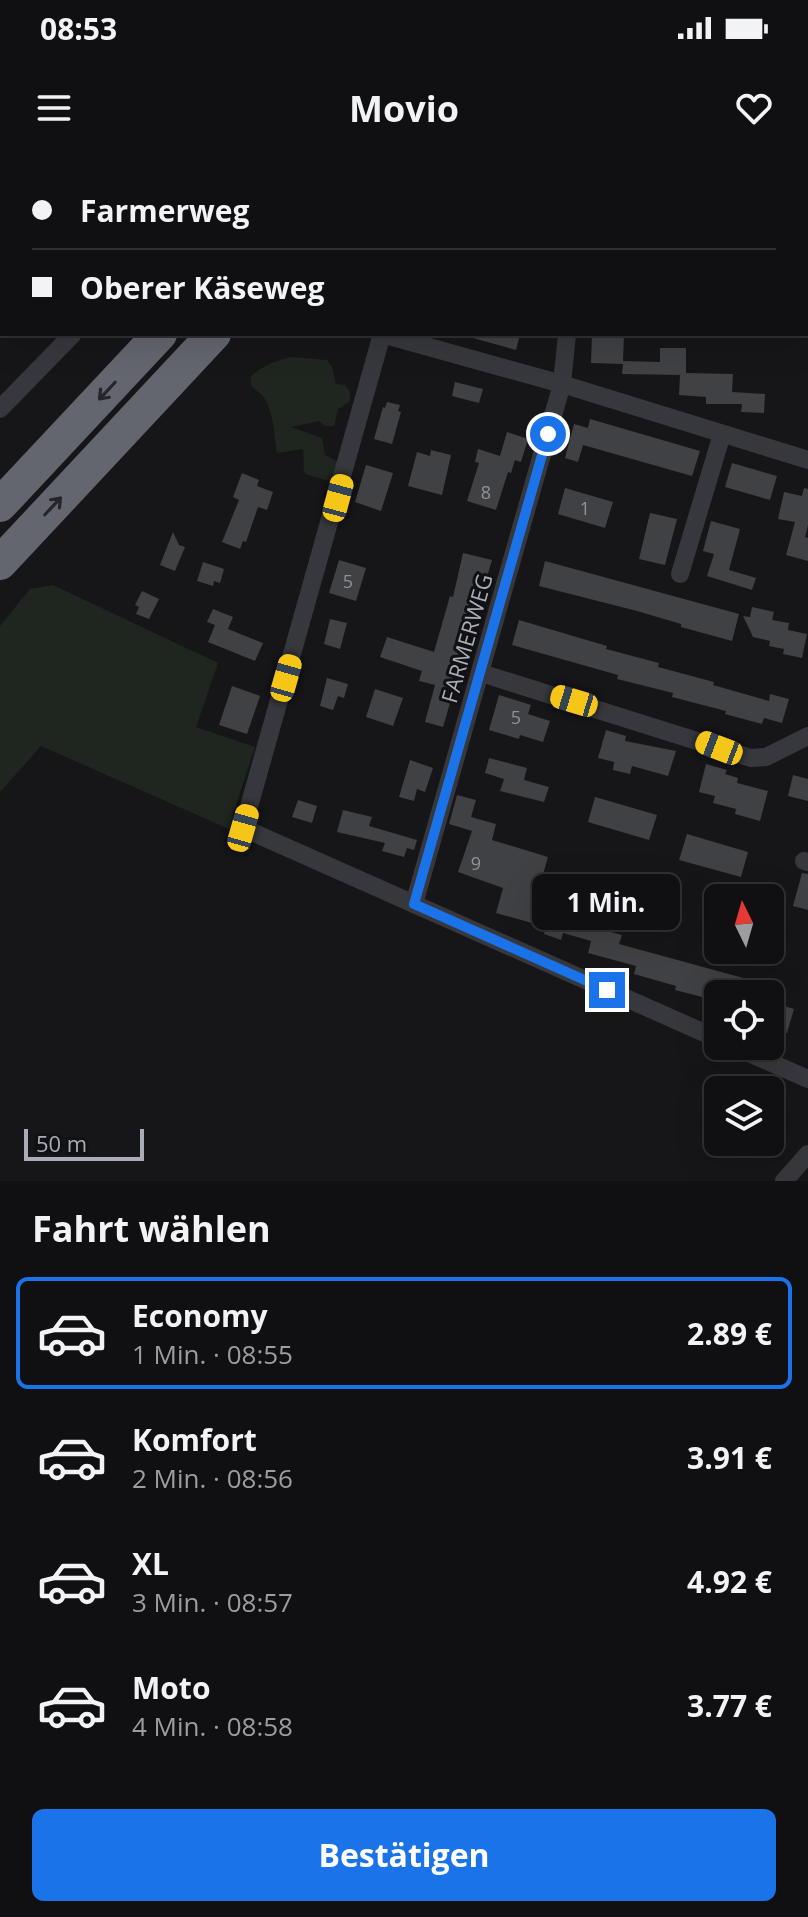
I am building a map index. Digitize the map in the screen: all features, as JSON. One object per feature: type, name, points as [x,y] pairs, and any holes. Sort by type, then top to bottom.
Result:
[{"type":"highway","points":[[0,505],[158,336]]},
{"type":"highway","points":[[0,563],[212,336]]},
{"type":"street","points":[[0,409],[71,336]]},
{"type":"street","points":[[381,336],[243,828],[704,1033]]},
{"type":"street","points":[[389,336],[562,384],[808,460]]},
{"type":"street","name":"FARMERWEG","points":[[414,904],[562,384],[567,336]]},
{"type":"street","points":[[680,574],[722,434]]},
{"type":"street","points":[[481,673],[751,758],[766,757],[808,736]]},
{"type":"street","points":[[765,1060],[808,1079]]},
{"type":"street","points":[[784,1181],[808,1154]]},
{"type":"shaded area","points":[[292,357],[327,360],[336,384],[345,385],[350,392],[350,401],[338,409],[334,426],[325,426],[319,421],[291,427],[322,438],[325,455],[338,462],[332,482],[305,474],[303,449],[277,453],[269,407],[251,385],[251,376],[260,369]]},
{"type":"shaded area","points":[[53,585],[218,663],[196,727],[255,747],[231,830],[41,746],[0,792],[0,626],[30,589]]},
{"type":"building","points":[[474,336],[520,336],[516,350]]},
{"type":"building","points":[[592,336],[624,336],[623,361],[660,362],[660,348],[686,348],[686,373],[733,374],[732,392],[765,394],[764,413],[741,412],[742,404],[706,404],[706,397],[679,395],[680,375],[622,374],[623,364],[591,363]]},
{"type":"building","points":[[455,382],[483,389],[479,403],[452,396]]},
{"type":"building","points":[[387,402],[400,405],[398,411],[401,412],[392,444],[374,439]]},
{"type":"building","points":[[590,419],[700,451],[692,476],[583,445],[578,462],[565,458],[574,424],[588,428]]},
{"type":"building","points":[[507,432],[528,439],[521,462],[515,460],[511,473],[508,472],[496,510],[467,501],[479,463],[475,462],[478,449],[500,456]]},
{"type":"building","points":[[431,450],[451,455],[442,495],[408,486],[417,452],[430,456]]},
{"type":"building","points":[[732,463],[777,476],[770,500],[725,487]]},
{"type":"building","points":[[366,465],[393,473],[381,511],[355,502]]},
{"type":"building","points":[[242,473],[259,480],[257,486],[273,492],[267,510],[258,507],[246,542],[243,541],[240,549],[222,542],[239,500],[233,497]]},
{"type":"building","points":[[565,488],[613,502],[605,528],[558,514]]},
{"type":"building","points":[[804,488],[808,489],[805,537],[808,538],[808,561],[786,555],[795,522],[778,519],[784,492],[802,496]]},
{"type":"building","points":[[650,513],[677,519],[665,565],[639,559]]},
{"type":"building","points":[[711,521],[740,529],[729,570],[756,578],[752,590],[707,576],[714,554],[703,551]]},
{"type":"building","points":[[173,532],[179,545],[185,547],[175,571],[160,565]]},
{"type":"building","points":[[463,553],[492,560],[443,727],[425,722],[435,685],[419,681],[422,671],[380,657],[387,637],[434,652],[450,596],[453,597]]},
{"type":"building","points":[[339,560],[366,568],[356,601],[329,593]]},
{"type":"building","points":[[545,561],[739,614],[732,641],[637,611],[539,586]]},
{"type":"building","points":[[203,562],[224,569],[220,583],[214,581],[213,586],[197,581]]},
{"type":"building","points":[[142,591],[159,599],[149,619],[136,614],[139,607],[135,605]]},
{"type":"building","points":[[752,607],[774,612],[772,620],[789,623],[788,630],[807,634],[802,658],[783,654],[784,649],[769,646],[770,641],[753,637],[743,616],[750,617]]},
{"type":"building","points":[[213,609],[233,617],[228,629],[263,643],[255,661],[208,642],[215,625],[207,622]]},
{"type":"building","points":[[330,619],[347,623],[340,649],[324,644]]},
{"type":"building","points":[[519,620],[659,663],[658,667],[714,682],[713,685],[769,701],[770,694],[789,699],[782,723],[764,718],[762,724],[725,714],[726,711],[672,697],[673,693],[617,679],[618,675],[512,645]]},
{"type":"building","points":[[327,678],[348,684],[344,698],[338,696],[333,710],[320,706]]},
{"type":"building","points":[[232,686],[260,696],[247,734],[219,725]]},
{"type":"building","points":[[375,689],[403,698],[393,726],[366,717]]},
{"type":"building","points":[[499,695],[531,705],[528,714],[550,721],[543,742],[489,730]]},
{"type":"building","points":[[606,730],[626,736],[625,741],[676,751],[668,776],[632,766],[630,774],[613,770],[614,762],[598,758]]},
{"type":"building","points":[[489,758],[527,768],[524,780],[549,787],[544,802],[500,791],[504,779],[485,773]]},
{"type":"building","points":[[410,760],[433,768],[425,792],[417,789],[414,801],[399,797]]},
{"type":"building","points":[[706,764],[727,770],[725,774],[738,778],[737,783],[768,791],[760,821],[735,814],[736,809],[713,803],[715,796],[699,792]]},
{"type":"building","points":[[793,775],[808,779],[808,801],[788,796]]},
{"type":"building","points":[[457,795],[476,800],[471,817],[496,824],[492,840],[548,857],[534,905],[585,920],[583,925],[622,935],[619,944],[747,980],[704,980],[704,997],[675,990],[676,986],[634,974],[636,966],[588,953],[591,941],[563,933],[561,940],[544,934],[546,927],[496,913],[503,888],[458,872],[472,831],[449,824]]},
{"type":"building","points":[[595,797],[657,815],[649,840],[588,822]]},
{"type":"building","points":[[298,800],[317,806],[312,823],[292,817]]},
{"type":"building","points":[[343,810],[372,817],[369,826],[417,840],[414,850],[407,848],[404,857],[382,851],[385,843],[337,832]]},
{"type":"building","points":[[687,834],[748,852],[741,877],[679,860]]},
{"type":"building","points":[[802,873],[808,874],[808,910],[793,906]]},
{"type":"building","points":[[784,1006],[794,1009],[787,1033],[784,1032]]},
{"type":"route","points":[[548,434],[414,904],[607,990]]}]
